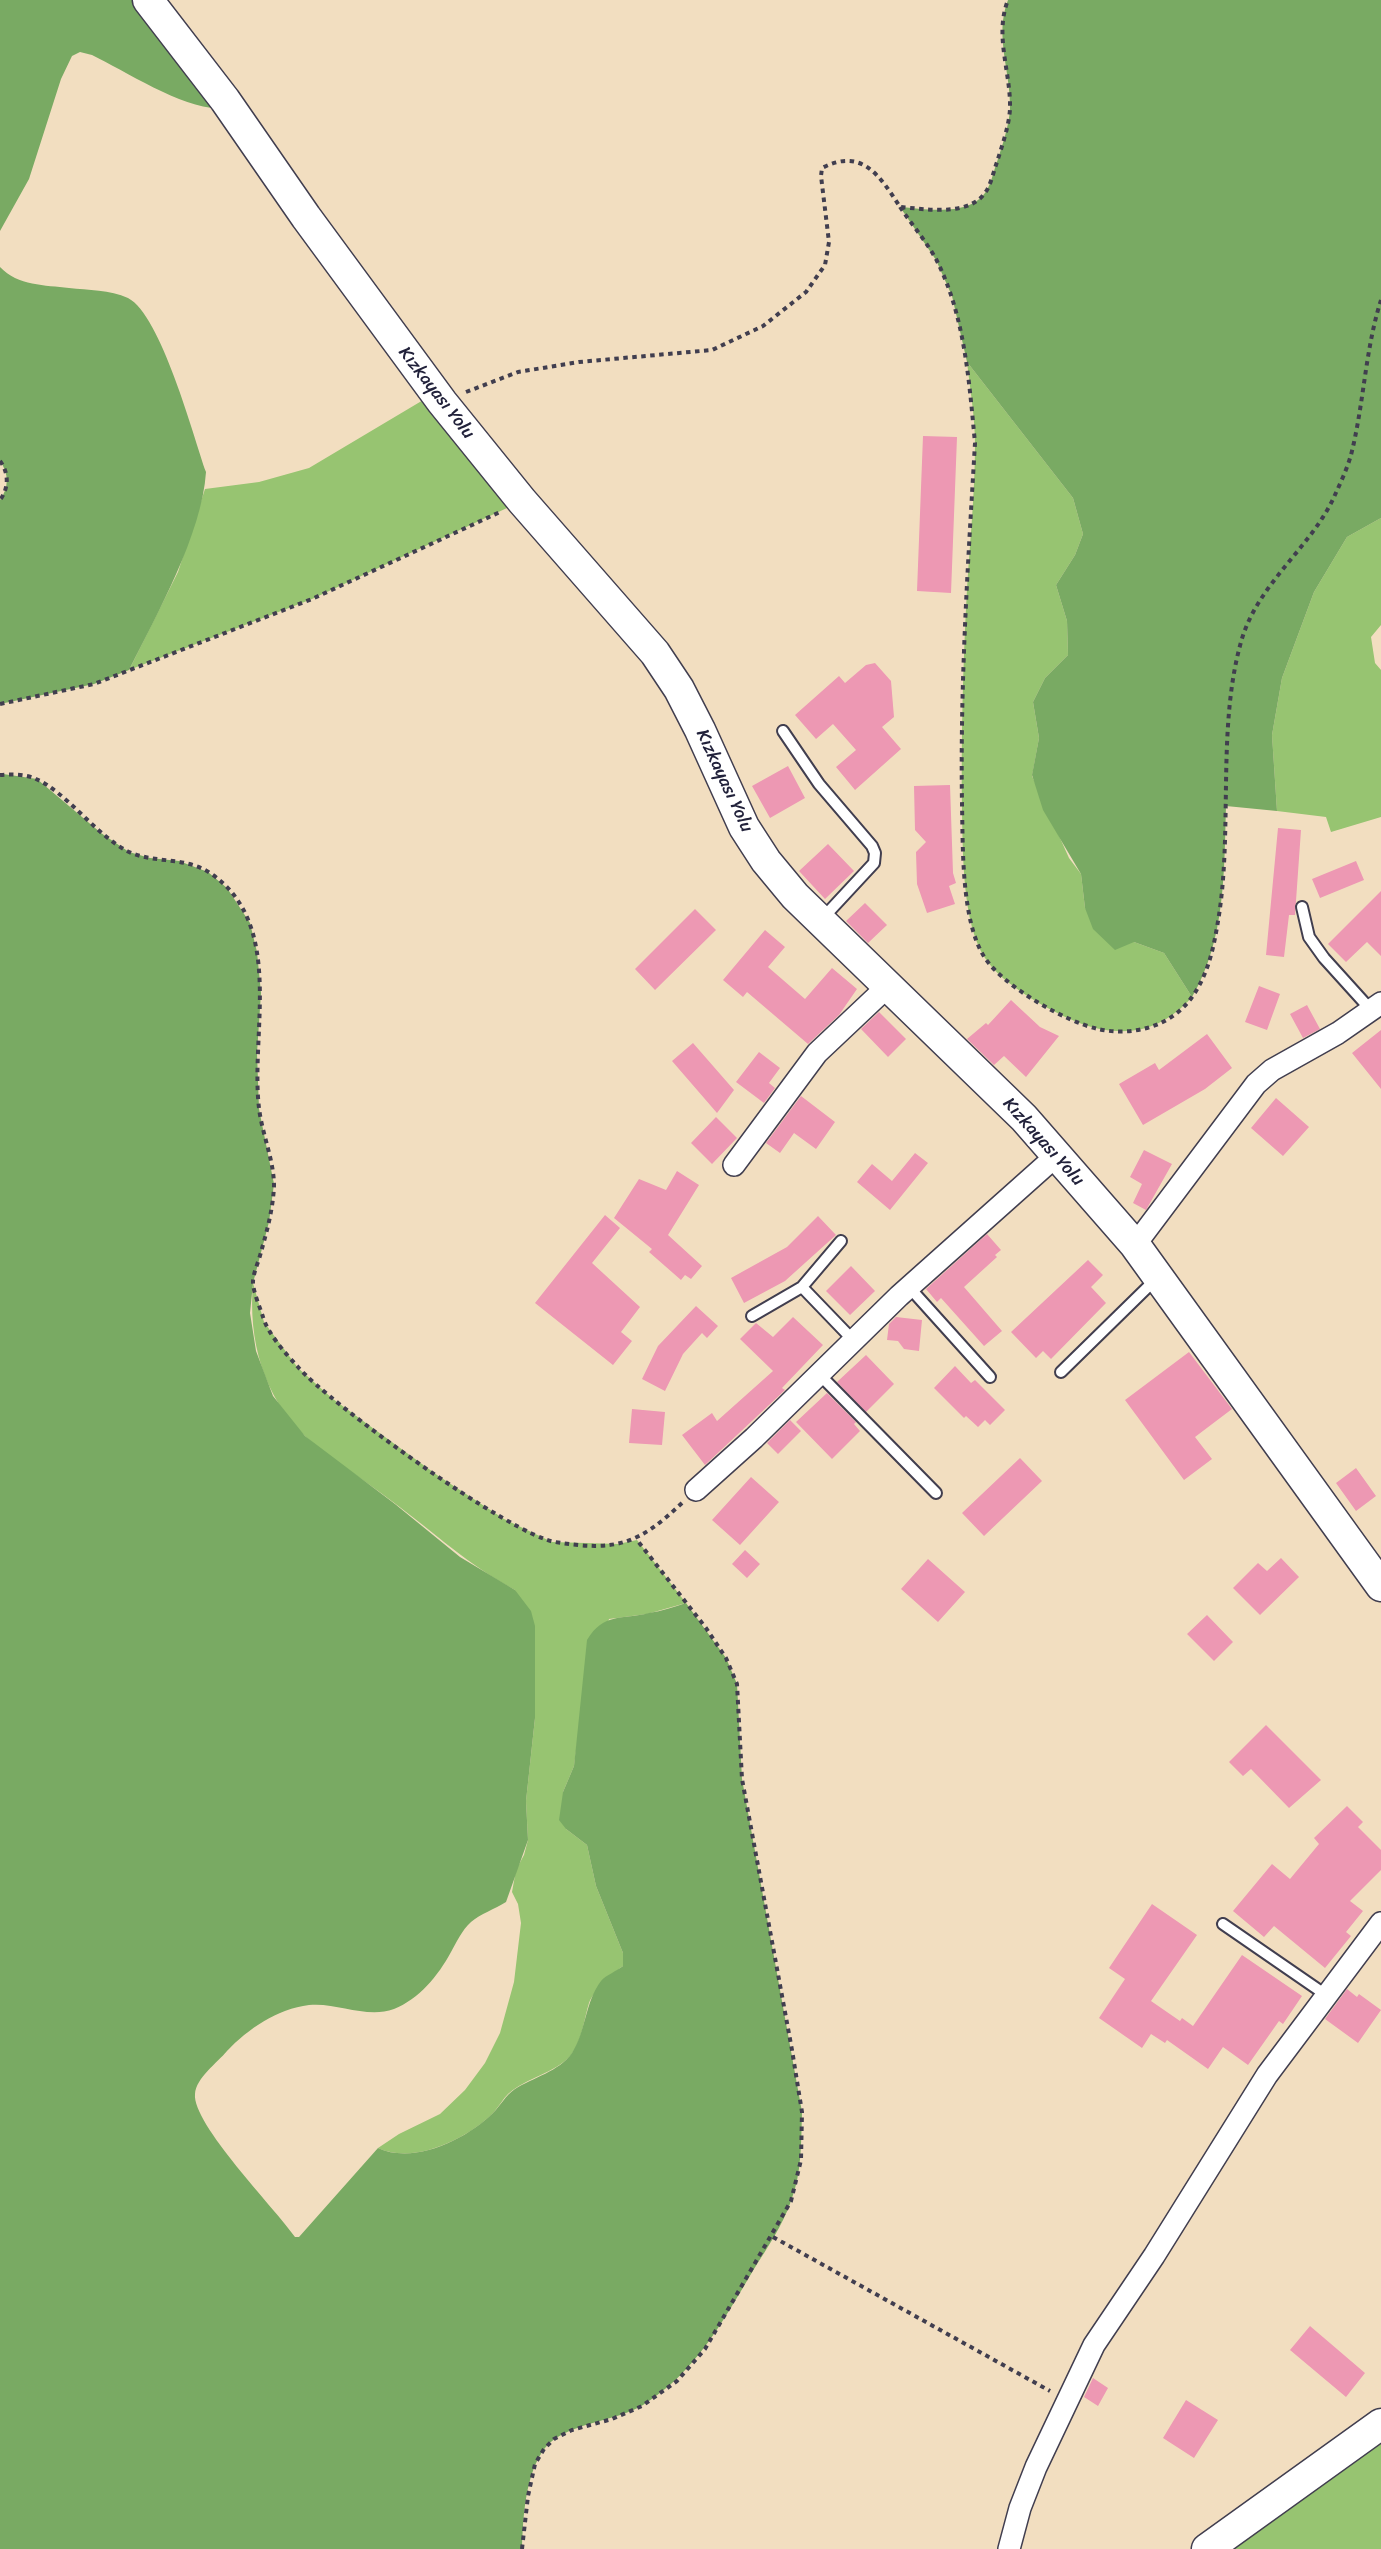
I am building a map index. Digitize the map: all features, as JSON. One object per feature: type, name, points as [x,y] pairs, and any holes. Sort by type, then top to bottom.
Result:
[{"type":"street","name":"Kızkayası Yolu","points":[[148,0],[225,100],[327,246],[442,402],[522,501],[655,653],[679,690],[700,730],[744,827],[766,861],[795,896],[970,1063],[1135,1245],[1381,1586]]},
{"type":"street","points":[[734,1165],[818,1053],[888,986]]},
{"type":"street","points":[[1135,1245],[1256,1084],[1272,1070],[1338,1033],[1376,1007]]},
{"type":"street","points":[[696,1490],[909,1287],[1056,1156]]},
{"type":"street","points":[[1010,2549],[1020,2508],[1066,2400],[1094,2345],[1267,2075],[1381,1923]]},
{"type":"street","points":[[1207,2549],[1381,2424]]},
{"type":"lane","points":[[783,731],[819,784],[872,846],[875,853],[874,863],[821,921]]},
{"type":"lane","points":[[1302,907],[1309,938],[1324,958],[1376,1007]]},
{"type":"lane","points":[[752,1316],[801,1287],[841,1241]]},
{"type":"lane","points":[[1061,1372],[1158,1276]]},
{"type":"lane","points":[[801,1287],[853,1340]]},
{"type":"lane","points":[[909,1287],[990,1377]]},
{"type":"lane","points":[[819,1374],[936,1493]]},
{"type":"lane","points":[[1223,1924],[1326,1995]]},
{"type":"path","points":[[900,207],[956,209],[976,203],[987,190],[1002,148],[1010,109],[1003,59],[1004,10],[1008,0]]},
{"type":"path","points":[[442,402],[518,372],[579,362],[712,350],[764,326],[806,292],[825,265],[829,242],[820,176],[822,168],[844,160],[858,162],[873,170],[936,260],[952,296],[967,362],[975,442],[964,637],[962,764],[963,856],[969,914],[985,959],[1014,986],[1056,1014],[1100,1030],[1127,1031],[1155,1026],[1178,1014],[1192,997],[1206,973],[1222,903],[1233,691],[1242,640],[1276,574],[1303,543],[1331,502],[1351,457],[1381,300]]},
{"type":"path","points":[[0,461],[7,473],[7,486],[0,500]]},
{"type":"path","points":[[0,704],[94,684],[312,599],[522,501]]},
{"type":"path","points":[[0,774],[20,774],[37,779],[102,833],[129,852],[150,858],[179,861],[208,872],[227,888],[250,924],[257,952],[261,993],[257,1053],[259,1109],[274,1184],[270,1222],[253,1283],[264,1322],[298,1368],[333,1399],[437,1475],[528,1532],[552,1542],[584,1545],[618,1544],[637,1540],[658,1526],[696,1490]]},
{"type":"path","points":[[522,2549],[528,2496],[535,2464],[544,2449],[554,2439],[572,2430],[612,2420],[642,2406],[677,2381],[705,2349],[773,2237],[791,2201],[801,2160],[802,2112],[742,1779],[737,1684],[726,1658],[706,1628],[637,1540]]},
{"type":"path","points":[[773,2237],[1066,2400]]},
{"type":"green space","points":[[0,0],[148,0],[220,108],[190,103],[173,96],[92,55],[80,52],[72,56],[61,79],[29,179],[0,231]]},
{"type":"green space","points":[[1008,0],[1381,0],[1381,518],[1347,537],[1314,592],[1282,678],[1272,735],[1277,811],[1226,806],[1223,879],[1217,928],[1203,975],[1192,997],[1164,953],[1134,942],[1115,950],[1093,929],[1085,908],[1081,874],[1043,810],[1032,775],[1039,738],[1033,702],[1045,678],[1068,655],[1067,621],[1056,585],[1075,555],[1083,534],[1073,498],[967,362],[952,296],[936,260],[900,207],[936,210],[961,208],[981,198],[988,188],[1007,129],[1010,109],[1003,41],[1004,14]]},
{"type":"green space","points":[[0,267],[15,278],[32,284],[121,295],[140,309],[164,351],[206,472],[203,496],[187,547],[165,599],[129,670],[94,684],[0,704],[0,500],[7,480],[0,461]]},
{"type":"green space","points":[[967,362],[1073,498],[1083,534],[1075,555],[1056,585],[1067,621],[1068,655],[1045,678],[1033,702],[1039,738],[1032,776],[1069,858],[1081,874],[1085,908],[1134,942],[1164,953],[1192,997],[1168,1018],[1142,1029],[1114,1031],[1098,1029],[1070,1019],[1029,997],[993,968],[977,943],[972,926],[965,887],[962,812],[963,672],[975,444]]},
{"type":"green space","points":[[435,393],[522,501],[312,599],[129,670],[178,572],[205,489],[259,482],[309,468]]},
{"type":"green space","points":[[1381,518],[1381,625],[1371,637],[1375,663],[1381,670],[1381,817],[1331,832],[1326,817],[1277,811],[1272,735],[1282,678],[1314,592],[1347,537]]},
{"type":"green space","points":[[0,775],[37,779],[101,833],[129,852],[150,858],[179,861],[208,872],[227,888],[250,923],[257,952],[261,993],[257,1053],[259,1109],[274,1184],[269,1222],[253,1283],[250,1313],[256,1351],[273,1396],[305,1436],[460,1557],[515,1590],[531,1611],[535,1626],[535,1718],[526,1801],[528,1840],[506,1902],[479,1916],[468,1925],[434,1978],[420,1993],[403,2005],[383,2012],[320,2005],[297,2007],[286,2011],[264,2021],[244,2035],[208,2071],[196,2088],[198,2108],[220,2145],[295,2237],[299,2237],[378,2148],[408,2153],[439,2147],[455,2140],[482,2123],[515,2089],[560,2065],[577,2044],[588,2007],[601,1981],[623,1966],[623,1953],[596,1886],[587,1845],[566,1829],[559,1820],[563,1792],[574,1766],[587,1640],[593,1631],[607,1621],[659,1611],[686,1603],[726,1658],[737,1684],[742,1779],[802,2112],[800,2157],[795,2190],[779,2228],[731,2308],[707,2344],[678,2377],[662,2392],[632,2411],[565,2433],[545,2448],[529,2483],[524,2510],[522,2549],[0,2549]]},
{"type":"green space","points":[[253,1283],[264,1322],[298,1368],[333,1399],[437,1475],[504,1519],[552,1542],[618,1544],[637,1540],[686,1603],[647,1614],[609,1619],[580,1721],[574,1766],[563,1792],[566,1829],[587,1845],[596,1886],[623,1953],[623,1966],[591,1998],[578,2043],[571,2055],[557,2067],[515,2088],[494,2112],[470,2131],[455,2140],[423,2151],[392,2152],[378,2148],[399,2134],[440,2114],[465,2090],[485,2063],[500,2033],[514,1982],[521,1923],[518,1904],[512,1892],[516,1870],[524,1855],[528,1840],[526,1801],[535,1718],[535,1686],[515,1590],[467,1559],[327,1454],[306,1437],[279,1404],[269,1385],[256,1346],[252,1304]]},
{"type":"green space","points":[[1381,2424],[1381,2549],[1207,2549]]},
{"type":"building","points":[[923,436],[957,437],[951,593],[917,591]]},
{"type":"building","points":[[875,663],[891,681],[894,717],[882,727],[901,749],[855,790],[836,767],[856,750],[833,724],[816,739],[795,715],[839,676],[845,683],[866,665]]},
{"type":"building","points":[[788,766],[805,798],[770,818],[752,786]]},
{"type":"building","points":[[950,785],[953,873],[956,883],[949,886],[955,904],[927,913],[917,884],[916,852],[926,842],[915,830],[914,786]]},
{"type":"building","points":[[1278,828],[1301,830],[1295,915],[1289,915],[1284,957],[1266,955]]},
{"type":"building","points":[[828,844],[854,871],[825,899],[799,871]]},
{"type":"building","points":[[1356,861],[1364,880],[1320,898],[1312,879]]},
{"type":"building","points":[[1381,891],[1381,956],[1367,942],[1346,962],[1328,944]]},
{"type":"building","points":[[865,903],[887,925],[868,943],[846,921]]},
{"type":"building","points":[[695,909],[716,930],[655,990],[635,969]]},
{"type":"building","points":[[765,930],[785,947],[768,967],[805,999],[832,968],[857,989],[839,1015],[808,1044],[747,992],[743,997],[723,980]]},
{"type":"building","points":[[1259,986],[1280,994],[1267,1030],[1245,1022]]},
{"type":"building","points":[[1011,1000],[1040,1027],[1059,1036],[1026,1077],[1004,1056],[994,1065],[967,1039],[986,1023],[988,1025]]},
{"type":"building","points":[[1307,1005],[1320,1029],[1303,1038],[1290,1014]]},
{"type":"building","points":[[879,1012],[906,1039],[888,1057],[861,1029]]},
{"type":"building","points":[[1381,1030],[1381,1089],[1352,1053]]},
{"type":"building","points":[[1207,1034],[1232,1068],[1205,1089],[1143,1125],[1119,1084],[1155,1063],[1159,1070]]},
{"type":"building","points":[[693,1043],[734,1090],[717,1113],[672,1061]]},
{"type":"building","points":[[759,1052],[780,1068],[769,1083],[775,1088],[764,1103],[736,1082]]},
{"type":"building","points":[[801,1096],[835,1122],[816,1149],[794,1133],[780,1153],[766,1143]]},
{"type":"building","points":[[1276,1098],[1309,1127],[1283,1156],[1251,1128]]},
{"type":"building","points":[[716,1117],[737,1138],[712,1164],[691,1143]]},
{"type":"building","points":[[1144,1150],[1172,1164],[1146,1210],[1133,1203],[1142,1184],[1130,1177]]},
{"type":"building","points":[[915,1153],[928,1163],[890,1210],[857,1182],[872,1164],[892,1181]]},
{"type":"building","points":[[677,1171],[699,1185],[668,1235],[702,1266],[691,1279],[685,1275],[681,1280],[649,1252],[652,1249],[614,1218],[639,1179],[666,1190]]},
{"type":"building","points":[[605,1215],[620,1228],[592,1263],[640,1307],[621,1332],[632,1341],[613,1365],[535,1303]]},
{"type":"building","points":[[818,1216],[836,1235],[785,1281],[744,1303],[731,1278],[787,1247]]},
{"type":"building","points":[[987,1234],[1001,1250],[995,1255],[997,1257],[964,1287],[1002,1331],[984,1346],[941,1298],[937,1302],[926,1289]]},
{"type":"building","points":[[1088,1260],[1103,1275],[1091,1287],[1106,1303],[1051,1359],[1043,1351],[1036,1358],[1011,1332]]},
{"type":"building","points":[[851,1266],[875,1291],[850,1315],[826,1291]]},
{"type":"building","points":[[696,1306],[718,1326],[707,1338],[702,1333],[683,1354],[665,1391],[642,1379],[658,1346]]},
{"type":"building","points":[[793,1317],[823,1345],[782,1388],[785,1390],[705,1465],[682,1435],[712,1413],[717,1421],[773,1371],[740,1339],[756,1323],[773,1337]]},
{"type":"building","points":[[896,1317],[922,1320],[919,1351],[904,1349],[898,1341],[887,1340],[889,1324]]},
{"type":"building","points":[[1189,1352],[1232,1409],[1195,1437],[1212,1459],[1184,1480],[1125,1400]]},
{"type":"building","points":[[866,1355],[894,1384],[866,1412],[837,1382]]},
{"type":"building","points":[[955,1366],[971,1383],[975,1380],[1005,1410],[990,1425],[985,1420],[978,1427],[966,1416],[964,1418],[934,1388]]},
{"type":"building","points":[[827,1393],[856,1422],[854,1424],[860,1431],[832,1459],[796,1422]]},
{"type":"building","points":[[632,1409],[665,1412],[662,1445],[629,1443]]},
{"type":"building","points":[[790,1420],[801,1431],[778,1454],[767,1443]]},
{"type":"building","points":[[1020,1458],[1042,1481],[984,1536],[962,1513]]},
{"type":"building","points":[[1356,1468],[1376,1496],[1356,1511],[1336,1483]]},
{"type":"building","points":[[751,1477],[779,1502],[740,1545],[712,1520]]},
{"type":"building","points":[[745,1550],[760,1564],[747,1578],[732,1564]]},
{"type":"building","points":[[1281,1558],[1299,1577],[1260,1615],[1233,1588],[1258,1563],[1267,1571]]},
{"type":"building","points":[[928,1559],[965,1592],[938,1622],[901,1589]]},
{"type":"building","points":[[1207,1615],[1233,1642],[1214,1661],[1187,1634]]},
{"type":"building","points":[[1266,1725],[1321,1780],[1289,1808],[1251,1769],[1243,1776],[1229,1762]]},
{"type":"building","points":[[1347,1806],[1363,1822],[1358,1827],[1381,1850],[1381,1870],[1350,1901],[1363,1911],[1346,1932],[1351,1936],[1325,1968],[1274,1926],[1264,1937],[1233,1911],[1272,1864],[1290,1879],[1319,1844],[1314,1838]]},
{"type":"building","points":[[1152,1904],[1197,1935],[1151,2001],[1180,2021],[1182,2018],[1193,2026],[1242,1955],[1302,1996],[1283,2024],[1279,2021],[1248,2065],[1223,2047],[1208,2069],[1167,2040],[1165,2043],[1151,2034],[1142,2048],[1099,2018],[1125,1979],[1109,1968]]},
{"type":"building","points":[[1347,1989],[1357,1997],[1359,1994],[1381,2010],[1358,2043],[1325,2019]]},
{"type":"building","points":[[1310,2326],[1365,2373],[1346,2397],[1290,2350]]},
{"type":"building","points":[[1093,2378],[1108,2388],[1098,2406],[1084,2397]]},
{"type":"building","points":[[1186,2400],[1218,2420],[1194,2458],[1163,2438]]}]
